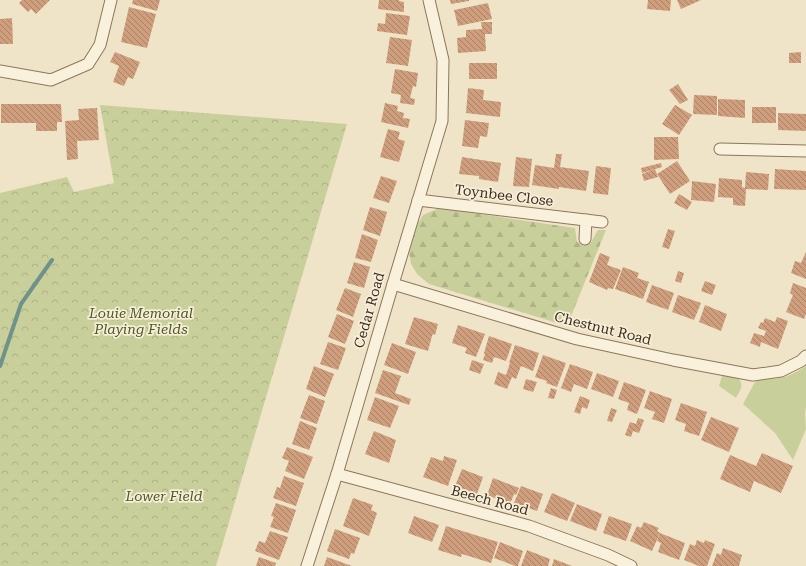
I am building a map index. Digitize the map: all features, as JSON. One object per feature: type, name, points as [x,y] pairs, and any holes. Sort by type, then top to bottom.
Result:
[{"type":"street","points":[[0,71],[51,80],[88,64],[100,45],[111,0]]},
{"type":"street","name":"Cedar Road","points":[[307,566],[337,474],[442,120],[443,60],[429,0]]},
{"type":"street","points":[[720,149],[806,151]]},
{"type":"street","name":"Toynbee Close","points":[[418,200],[602,222]]},
{"type":"street","points":[[585,239],[586,220]]},
{"type":"street","name":"Chestnut Road","points":[[393,284],[577,339],[673,360],[753,375],[781,371],[800,361],[806,356]]},
{"type":"street","name":"Beech Road","points":[[337,474],[529,526],[608,555],[631,566]]},
{"type":"green space","name":"Louie Memorial Playing Fields","points":[[100,105],[347,124],[216,566],[0,566],[0,193],[67,177],[74,192],[114,183]]},
{"type":"green space","points":[[439,208],[575,228],[577,242],[590,244],[598,230],[606,230],[567,326],[429,284],[417,274],[411,264],[409,252],[417,225],[423,215]]},
{"type":"green space","points":[[806,365],[806,429],[793,460],[775,433],[743,404],[755,382],[787,376],[805,367]]},
{"type":"green space","points":[[722,376],[738,378],[740,381],[741,388],[736,398],[719,386]]},
{"type":"building","points":[[22,0],[50,0],[36,14],[31,9],[28,12],[19,3]]},
{"type":"building","points":[[133,0],[160,0],[157,11],[132,4]]},
{"type":"building","points":[[379,0],[399,0],[404,2],[404,12],[378,9]]},
{"type":"building","points":[[450,0],[469,0],[469,1],[451,4]]},
{"type":"building","points":[[648,0],[671,0],[670,11],[647,9]]},
{"type":"building","points":[[677,0],[701,0],[681,9]]},
{"type":"building","points":[[488,3],[492,19],[458,26],[454,10]]},
{"type":"building","points":[[129,7],[156,14],[147,48],[121,42]]},
{"type":"building","points":[[386,13],[410,16],[407,35],[377,31],[378,23],[385,24]]},
{"type":"building","points":[[12,18],[13,44],[0,44],[0,19]]},
{"type":"building","points":[[481,22],[492,22],[492,34],[485,34],[486,51],[458,53],[457,38],[466,37],[466,30],[482,29]]},
{"type":"building","points":[[390,37],[412,40],[408,66],[386,63]]},
{"type":"building","points":[[115,52],[140,62],[133,79],[128,77],[124,86],[113,82],[119,66],[110,62]]},
{"type":"building","points":[[801,52],[801,63],[789,63],[789,53]]},
{"type":"building","points":[[469,63],[497,63],[497,79],[469,79]]},
{"type":"building","points":[[395,69],[418,73],[416,87],[413,86],[410,98],[415,99],[414,105],[400,103],[401,95],[391,93]]},
{"type":"building","points":[[678,84],[688,100],[680,104],[669,90]]},
{"type":"building","points":[[468,88],[484,90],[483,100],[501,102],[500,117],[466,113]]},
{"type":"building","points":[[694,95],[717,96],[717,115],[693,114]]},
{"type":"building","points":[[718,99],[745,100],[745,118],[718,116]]},
{"type":"building","points":[[385,103],[398,106],[397,111],[404,113],[403,118],[410,119],[408,128],[381,122]]},
{"type":"building","points":[[1,104],[61,104],[62,122],[57,122],[57,131],[36,131],[36,123],[1,123]]},
{"type":"building","points":[[675,105],[692,115],[679,135],[662,124]]},
{"type":"building","points":[[752,107],[776,107],[776,123],[752,123]]},
{"type":"building","points":[[97,108],[99,140],[77,141],[78,159],[67,160],[65,121],[79,120],[78,109]]},
{"type":"building","points":[[778,113],[806,114],[806,131],[778,130]]},
{"type":"building","points":[[465,120],[489,123],[487,137],[480,136],[478,148],[462,146]]},
{"type":"building","points":[[388,129],[400,132],[398,139],[405,141],[399,162],[380,157]]},
{"type":"building","points":[[654,137],[678,137],[679,159],[654,160]]},
{"type":"building","points":[[556,154],[562,154],[560,167],[589,171],[586,191],[532,185],[535,165],[554,168]]},
{"type":"building","points":[[462,157],[501,163],[498,182],[479,179],[479,176],[459,174]]},
{"type":"building","points":[[516,157],[532,159],[529,187],[513,186]]},
{"type":"building","points":[[677,161],[690,181],[670,194],[657,174]]},
{"type":"building","points":[[661,163],[662,167],[642,173],[641,168]]},
{"type":"building","points":[[596,166],[611,168],[608,195],[593,193]]},
{"type":"building","points":[[655,169],[658,177],[644,181],[642,174]]},
{"type":"building","points":[[775,169],[806,171],[806,190],[774,189]]},
{"type":"building","points":[[746,172],[769,174],[768,190],[746,189],[745,206],[733,205],[733,198],[718,197],[719,178],[742,180],[742,187],[745,188]]},
{"type":"building","points":[[381,176],[397,181],[389,203],[373,198]]},
{"type":"building","points":[[692,181],[716,184],[714,202],[691,200]]},
{"type":"building","points":[[679,194],[692,202],[687,210],[674,203]]},
{"type":"building","points":[[370,207],[387,212],[380,236],[363,230]]},
{"type":"building","points":[[668,229],[675,231],[669,249],[662,247]]},
{"type":"building","points":[[362,234],[378,240],[371,262],[355,258]]},
{"type":"building","points":[[806,252],[806,279],[791,273],[795,261],[801,263]]},
{"type":"building","points":[[600,253],[610,257],[607,265],[621,270],[613,289],[608,288],[607,290],[589,282]]},
{"type":"building","points":[[354,262],[370,267],[364,288],[347,283]]},
{"type":"building","points":[[623,267],[639,273],[637,278],[649,282],[643,299],[615,289]]},
{"type":"building","points":[[678,271],[684,273],[681,283],[675,281]]},
{"type":"building","points":[[705,281],[716,285],[712,295],[701,291]]},
{"type":"building","points":[[793,283],[806,288],[806,314],[804,319],[786,312],[793,295],[790,293]]},
{"type":"building","points":[[652,285],[674,293],[668,310],[646,302]]},
{"type":"building","points":[[345,288],[361,294],[353,317],[336,310]]},
{"type":"building","points":[[678,295],[701,303],[694,320],[672,312]]},
{"type":"building","points":[[705,305],[727,314],[721,331],[699,322]]},
{"type":"building","points":[[337,314],[354,321],[345,344],[328,337]]},
{"type":"building","points":[[414,317],[438,324],[435,335],[433,334],[432,336],[428,351],[405,344]]},
{"type":"building","points":[[777,317],[788,321],[778,349],[761,342],[760,347],[750,343],[754,333],[764,336],[766,331],[758,328],[761,322],[763,323],[765,318],[775,322]]},
{"type":"building","points":[[458,325],[485,334],[476,357],[465,353],[467,348],[452,343]]},
{"type":"building","points":[[489,336],[512,344],[506,361],[494,357],[492,363],[483,360]]},
{"type":"building","points":[[328,342],[346,348],[338,370],[320,364]]},
{"type":"building","points":[[392,343],[416,352],[408,374],[384,365]]},
{"type":"building","points":[[515,345],[539,353],[533,371],[521,366],[516,379],[512,377],[507,389],[494,384],[498,372],[506,375]]},
{"type":"building","points":[[543,355],[566,363],[557,387],[546,383],[547,381],[535,377]]},
{"type":"building","points":[[472,360],[484,364],[480,374],[469,370]]},
{"type":"building","points":[[570,364],[593,372],[587,389],[574,384],[571,392],[561,388]]},
{"type":"building","points":[[314,366],[334,374],[325,397],[306,389]]},
{"type":"building","points":[[383,370],[401,376],[395,393],[411,399],[409,405],[375,393]]},
{"type":"building","points":[[597,373],[619,381],[613,397],[591,389]]},
{"type":"building","points":[[526,379],[537,382],[533,392],[523,389]]},
{"type":"building","points":[[624,382],[646,390],[637,414],[627,410],[629,403],[618,399]]},
{"type":"building","points":[[551,388],[557,390],[554,399],[548,398]]},
{"type":"building","points":[[650,391],[672,399],[664,423],[652,419],[655,412],[644,408]]},
{"type":"building","points":[[309,395],[325,401],[317,424],[300,418]]},
{"type":"building","points":[[580,396],[590,400],[587,409],[582,407],[580,414],[574,412]]},
{"type":"building","points":[[375,397],[399,406],[390,428],[367,420]]},
{"type":"building","points":[[681,403],[707,412],[699,436],[684,431],[686,424],[675,420]]},
{"type":"building","points":[[611,408],[617,410],[612,422],[607,421]]},
{"type":"building","points":[[711,417],[739,428],[729,452],[701,440]]},
{"type":"building","points":[[638,418],[644,420],[639,433],[633,431],[631,437],[625,435],[630,422],[636,424]]},
{"type":"building","points":[[300,421],[317,428],[309,450],[292,444]]},
{"type":"building","points":[[374,431],[396,440],[389,463],[365,454]]},
{"type":"building","points":[[287,447],[313,457],[304,479],[285,471],[289,461],[282,458]]},
{"type":"building","points":[[762,453],[793,466],[781,493],[754,481],[750,492],[720,479],[730,455],[756,466]]},
{"type":"building","points":[[444,456],[457,460],[448,486],[423,477],[431,457],[443,461]]},
{"type":"building","points":[[462,469],[483,477],[477,494],[455,486]]},
{"type":"building","points":[[284,476],[304,483],[296,506],[273,498],[277,487],[280,488]]},
{"type":"building","points":[[493,478],[519,488],[516,495],[514,494],[510,504],[487,495]]},
{"type":"building","points":[[521,486],[543,494],[537,511],[514,503]]},
{"type":"building","points":[[552,493],[575,503],[567,521],[544,512]]},
{"type":"building","points":[[353,498],[373,505],[371,510],[377,513],[369,536],[343,526]]},
{"type":"building","points":[[276,503],[296,510],[288,533],[270,527],[274,517],[271,516]]},
{"type":"building","points":[[577,504],[602,514],[596,531],[570,521]]},
{"type":"building","points":[[414,516],[439,525],[432,542],[408,533]]},
{"type":"building","points":[[609,516],[632,524],[626,541],[603,533]]},
{"type":"building","points":[[644,522],[659,528],[657,531],[660,533],[652,551],[630,541],[637,526],[641,528]]},
{"type":"building","points":[[446,526],[498,542],[491,563],[462,554],[461,557],[438,550]]},
{"type":"building","points":[[335,529],[360,538],[354,554],[351,553],[349,559],[327,551]]},
{"type":"building","points":[[270,531],[288,537],[279,560],[255,551],[259,541],[265,543]]},
{"type":"building","points":[[660,533],[685,543],[679,560],[658,552],[661,543],[657,541]]},
{"type":"building","points":[[697,540],[704,543],[705,540],[715,544],[707,566],[699,566],[684,560],[690,544],[695,546]]},
{"type":"building","points":[[500,542],[523,551],[518,566],[494,558]]},
{"type":"building","points":[[723,548],[742,555],[739,566],[712,566],[717,553],[721,555]]},
{"type":"building","points":[[527,550],[550,559],[548,566],[521,566]]},
{"type":"building","points":[[259,557],[276,563],[275,566],[256,566]]},
{"type":"building","points":[[327,557],[352,566],[324,566]]},
{"type":"building","points":[[554,559],[572,566],[552,566]]},
{"type":"waterway","points":[[0,366],[21,304],[52,260]]},
{"type":"park label","name":"Lower Field","points":[[164,496]]}]
